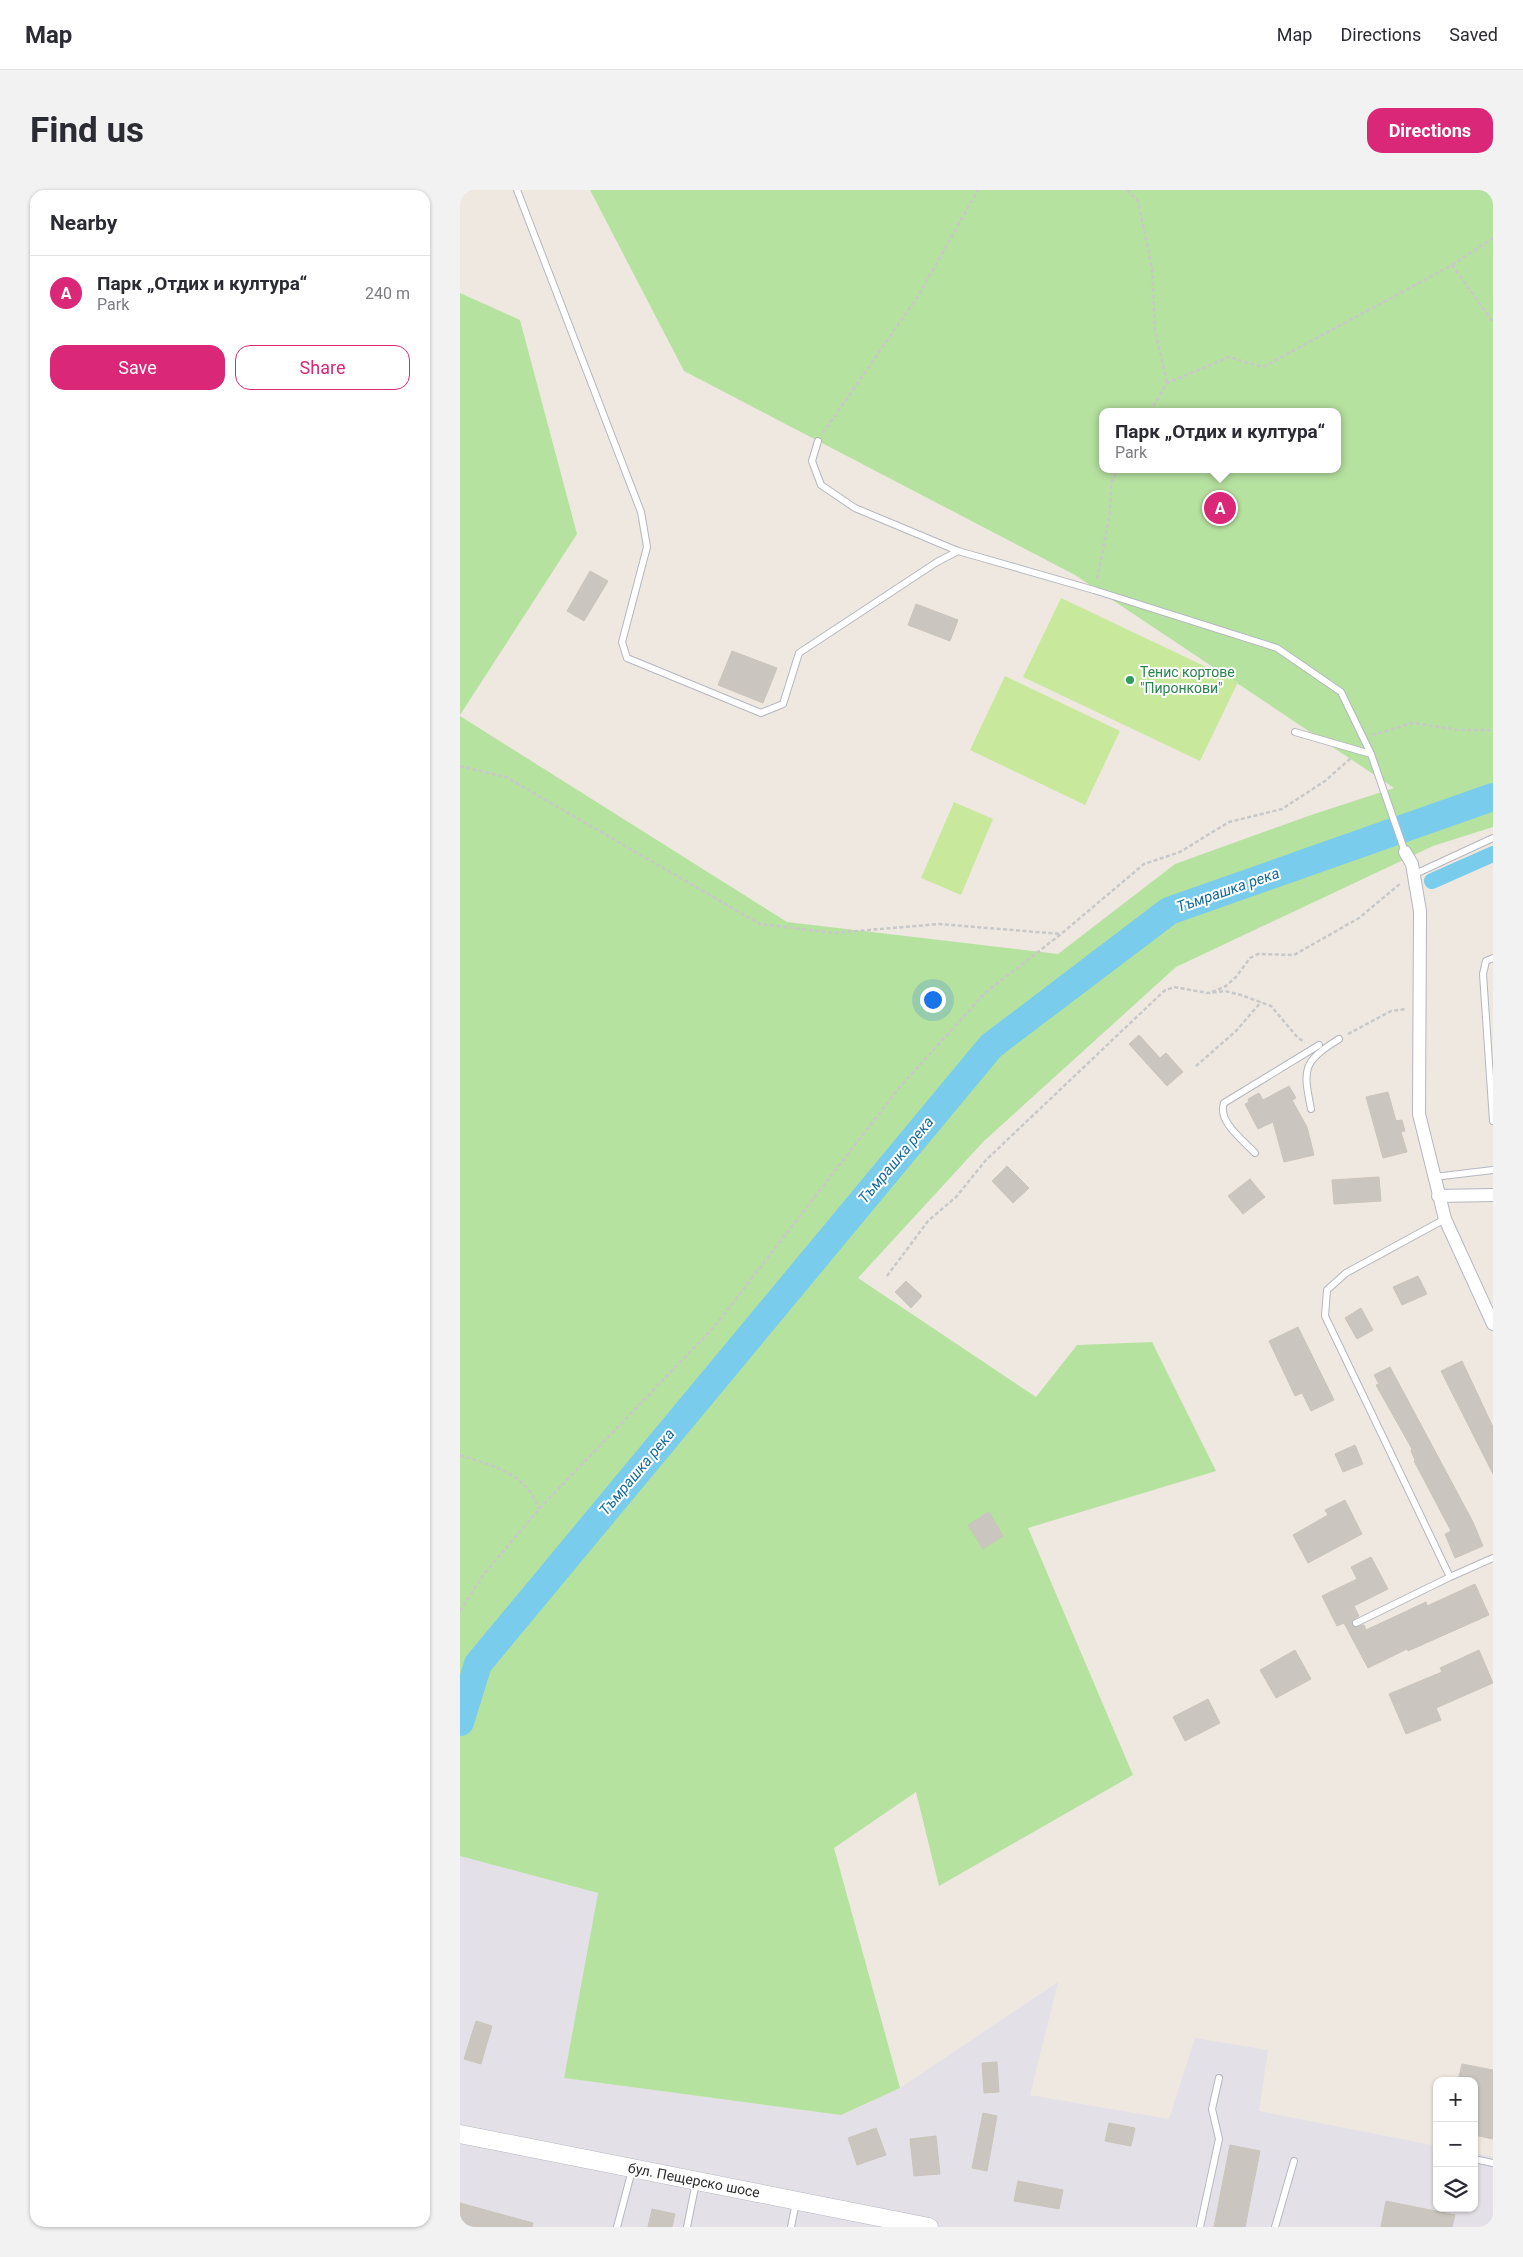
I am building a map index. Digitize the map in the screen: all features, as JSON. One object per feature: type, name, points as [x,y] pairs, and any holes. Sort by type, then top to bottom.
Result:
[{"type":"main road","name":"бул. Пещерско шосе","points":[[460,2134],[796,2201],[891,2223],[929,2227]]},
{"type":"street","points":[[1405,852],[1412,864],[1412,875],[1420,912],[1421,1016],[1419,1114],[1445,1219],[1493,1324]]},
{"type":"street","points":[[1438,1196],[1493,1195]]},
{"type":"lane","points":[[517,190],[641,512],[647,547],[622,642],[627,658],[760,714],[783,704],[799,653],[937,562],[958,551]]},
{"type":"lane","points":[[818,441],[812,461],[821,485],[855,508],[958,551],[1094,590],[1277,648],[1342,692],[1372,754],[1405,852]]},
{"type":"lane","points":[[1295,732],[1372,754]]},
{"type":"lane","points":[[1412,875],[1493,838]]},
{"type":"lane","points":[[1493,958],[1486,961],[1483,974],[1493,1121]]},
{"type":"lane","points":[[1311,1109],[1305,1077],[1307,1066],[1322,1049],[1338,1039]]},
{"type":"lane","points":[[1254,1153],[1223,1118],[1221,1110],[1224,1102],[1319,1044]]},
{"type":"lane","points":[[1434,1177],[1493,1170]]},
{"type":"lane","points":[[1445,1219],[1346,1273],[1327,1290],[1326,1316],[1450,1577]]},
{"type":"lane","points":[[1356,1623],[1493,1558]]},
{"type":"lane","points":[[1200,2227],[1219,2139],[1212,2109],[1220,2078]]},
{"type":"lane","points":[[1478,2160],[1493,2163]]},
{"type":"lane","points":[[1275,2227],[1294,2161]]},
{"type":"lane","points":[[617,2227],[633,2168]]},
{"type":"lane","points":[[686,2227],[696,2181]]},
{"type":"lane","points":[[792,2227],[796,2201]]},
{"type":"path","points":[[818,441],[918,296],[978,190]]},
{"type":"path","points":[[1126,190],[1138,201],[1152,269],[1155,330],[1168,383]]},
{"type":"path","points":[[1152,408],[1168,383],[1228,357],[1263,367],[1452,265],[1493,238]]},
{"type":"path","points":[[1452,265],[1493,322]]},
{"type":"path","points":[[1094,590],[1110,513],[1111,484],[1116,473]]},
{"type":"path","points":[[1364,738],[1413,723],[1459,730],[1493,730]]},
{"type":"path","points":[[460,1611],[484,1574],[539,1509],[715,1326],[899,1088],[985,993],[1061,934],[1144,864],[1180,852],[1230,822],[1282,809],[1326,781],[1357,750]]},
{"type":"path","points":[[460,766],[506,777],[760,924],[834,933],[939,924],[1061,934]]},
{"type":"path","points":[[1208,993],[1226,986],[1236,977],[1250,958],[1258,954],[1294,955],[1359,918],[1392,889],[1412,875]]},
{"type":"path","points":[[888,1276],[928,1221],[956,1197],[986,1160],[1164,991],[1174,987],[1208,993],[1225,991],[1261,1002],[1272,1006],[1298,1038],[1312,1046],[1319,1044]]},
{"type":"path","points":[[1196,1066],[1236,1031],[1261,1002]]},
{"type":"path","points":[[1338,1039],[1391,1011],[1408,1009],[1421,1016]]},
{"type":"path","points":[[460,1455],[504,1471],[524,1482],[534,1494],[539,1509]]},
{"type":"shaded area","points":[[460,1856],[598,1893],[564,2078],[841,2115],[900,2088],[1058,1982],[1030,2095],[1169,2119],[1195,2038],[1268,2050],[1259,2111],[1433,2145],[1433,2212],[1478,2212],[1478,2154],[1493,2157],[1493,2227],[460,2227]]},
{"type":"green space","points":[[590,190],[1493,190],[1493,827],[1433,846],[1176,967],[984,1141],[858,1278],[1036,1397],[1077,1345],[1152,1342],[1216,1471],[1028,1528],[1133,1775],[939,1886],[916,1792],[834,1848],[900,2088],[841,2115],[564,2078],[598,1893],[460,1856],[460,716],[787,922],[1058,954],[1175,864],[1314,814],[1394,788],[1075,575],[684,371]]},
{"type":"green space","points":[[460,293],[520,320],[577,534],[460,715]]},
{"type":"green space","name":"Тенис кортове \"Пиронкови\"","points":[[1061,598],[1238,682],[1200,761],[1023,677]]},
{"type":"green space","points":[[1005,676],[1120,731],[1085,805],[970,750]]},
{"type":"green space","points":[[954,802],[993,819],[961,895],[921,878]]},
{"type":"building","points":[[590,571],[608,581],[584,621],[567,611]]},
{"type":"building","points":[[916,604],[958,620],[950,641],[908,625]]},
{"type":"building","points":[[732,651],[777,668],[763,703],[718,685]]},
{"type":"building","points":[[1139,1035],[1160,1058],[1166,1053],[1183,1072],[1167,1086],[1129,1044]]},
{"type":"building","points":[[1289,1086],[1296,1098],[1292,1100],[1307,1127],[1314,1155],[1284,1162],[1273,1122],[1258,1129],[1245,1104],[1249,1102],[1248,1099],[1259,1093],[1263,1100]]},
{"type":"building","points":[[1388,1092],[1396,1121],[1402,1120],[1405,1131],[1401,1132],[1407,1152],[1383,1158],[1366,1097]]},
{"type":"building","points":[[1007,1166],[1029,1188],[1013,1203],[992,1181]]},
{"type":"building","points":[[1379,1177],[1381,1201],[1334,1204],[1332,1180]]},
{"type":"building","points":[[1250,1179],[1265,1197],[1243,1214],[1228,1196]]},
{"type":"building","points":[[1418,1276],[1427,1294],[1402,1305],[1393,1287]]},
{"type":"building","points":[[906,1281],[922,1296],[911,1308],[895,1292]]},
{"type":"building","points":[[1361,1308],[1373,1330],[1357,1339],[1345,1318]]},
{"type":"building","points":[[1298,1327],[1334,1400],[1311,1411],[1302,1393],[1295,1396],[1269,1341]]},
{"type":"building","points":[[1462,1361],[1493,1427],[1493,1474],[1441,1371]]},
{"type":"building","points":[[1390,1367],[1473,1522],[1483,1546],[1455,1558],[1445,1534],[1451,1531],[1414,1461],[1412,1449],[1376,1385],[1379,1384],[1374,1375]]},
{"type":"building","points":[[1355,1445],[1363,1464],[1343,1472],[1335,1454]]},
{"type":"building","points":[[1345,1500],[1362,1534],[1308,1563],[1293,1535],[1328,1515],[1325,1510]]},
{"type":"building","points":[[989,1512],[1003,1536],[983,1549],[968,1525]]},
{"type":"building","points":[[1371,1557],[1388,1589],[1354,1606],[1359,1616],[1352,1621],[1354,1627],[1364,1625],[1366,1630],[1426,1602],[1427,1606],[1475,1584],[1489,1615],[1408,1651],[1407,1649],[1368,1668],[1344,1623],[1337,1626],[1322,1596],[1357,1579],[1351,1567]]},
{"type":"building","points":[[1295,1650],[1311,1679],[1276,1698],[1260,1670]]},
{"type":"building","points":[[1479,1650],[1493,1683],[1436,1708],[1441,1720],[1406,1734],[1389,1694],[1442,1672],[1440,1668]]},
{"type":"building","points":[[1208,1699],[1220,1723],[1185,1741],[1173,1717]]},
{"type":"building","points":[[476,2021],[492,2026],[481,2064],[464,2059]]},
{"type":"building","points":[[997,2062],[999,2092],[984,2093],[982,2063]]},
{"type":"building","points":[[1462,2064],[1493,2070],[1493,2139],[1478,2136],[1478,2077],[1459,2077]]},
{"type":"building","points":[[983,2113],[997,2116],[987,2171],[972,2168]]},
{"type":"building","points":[[1109,2123],[1135,2128],[1131,2146],[1105,2141]]},
{"type":"building","points":[[876,2128],[886,2155],[857,2165],[848,2138]]},
{"type":"building","points":[[936,2136],[940,2174],[914,2176],[910,2139]]},
{"type":"building","points":[[1230,2145],[1260,2151],[1245,2227],[1214,2227]]},
{"type":"building","points":[[1018,2181],[1063,2190],[1059,2209],[1014,2201]]},
{"type":"building","points":[[1386,2201],[1455,2215],[1452,2227],[1381,2227]]},
{"type":"building","points":[[460,2203],[533,2223],[532,2227],[460,2227]]},
{"type":"building","points":[[652,2209],[675,2214],[672,2227],[648,2227]]},
{"type":"waterway","name":"Тъмрашка река","points":[[460,1722],[478,1664],[991,1046],[1169,911],[1493,797]]},
{"type":"waterway","points":[[1432,881],[1493,854]]},
{"type":"place","name":"Парк „Отдих и култура“","points":[[1220,508]]},
{"type":"place","name":"Тенис кортове \"Пиронкови\"","points":[[1130,680]]}]
